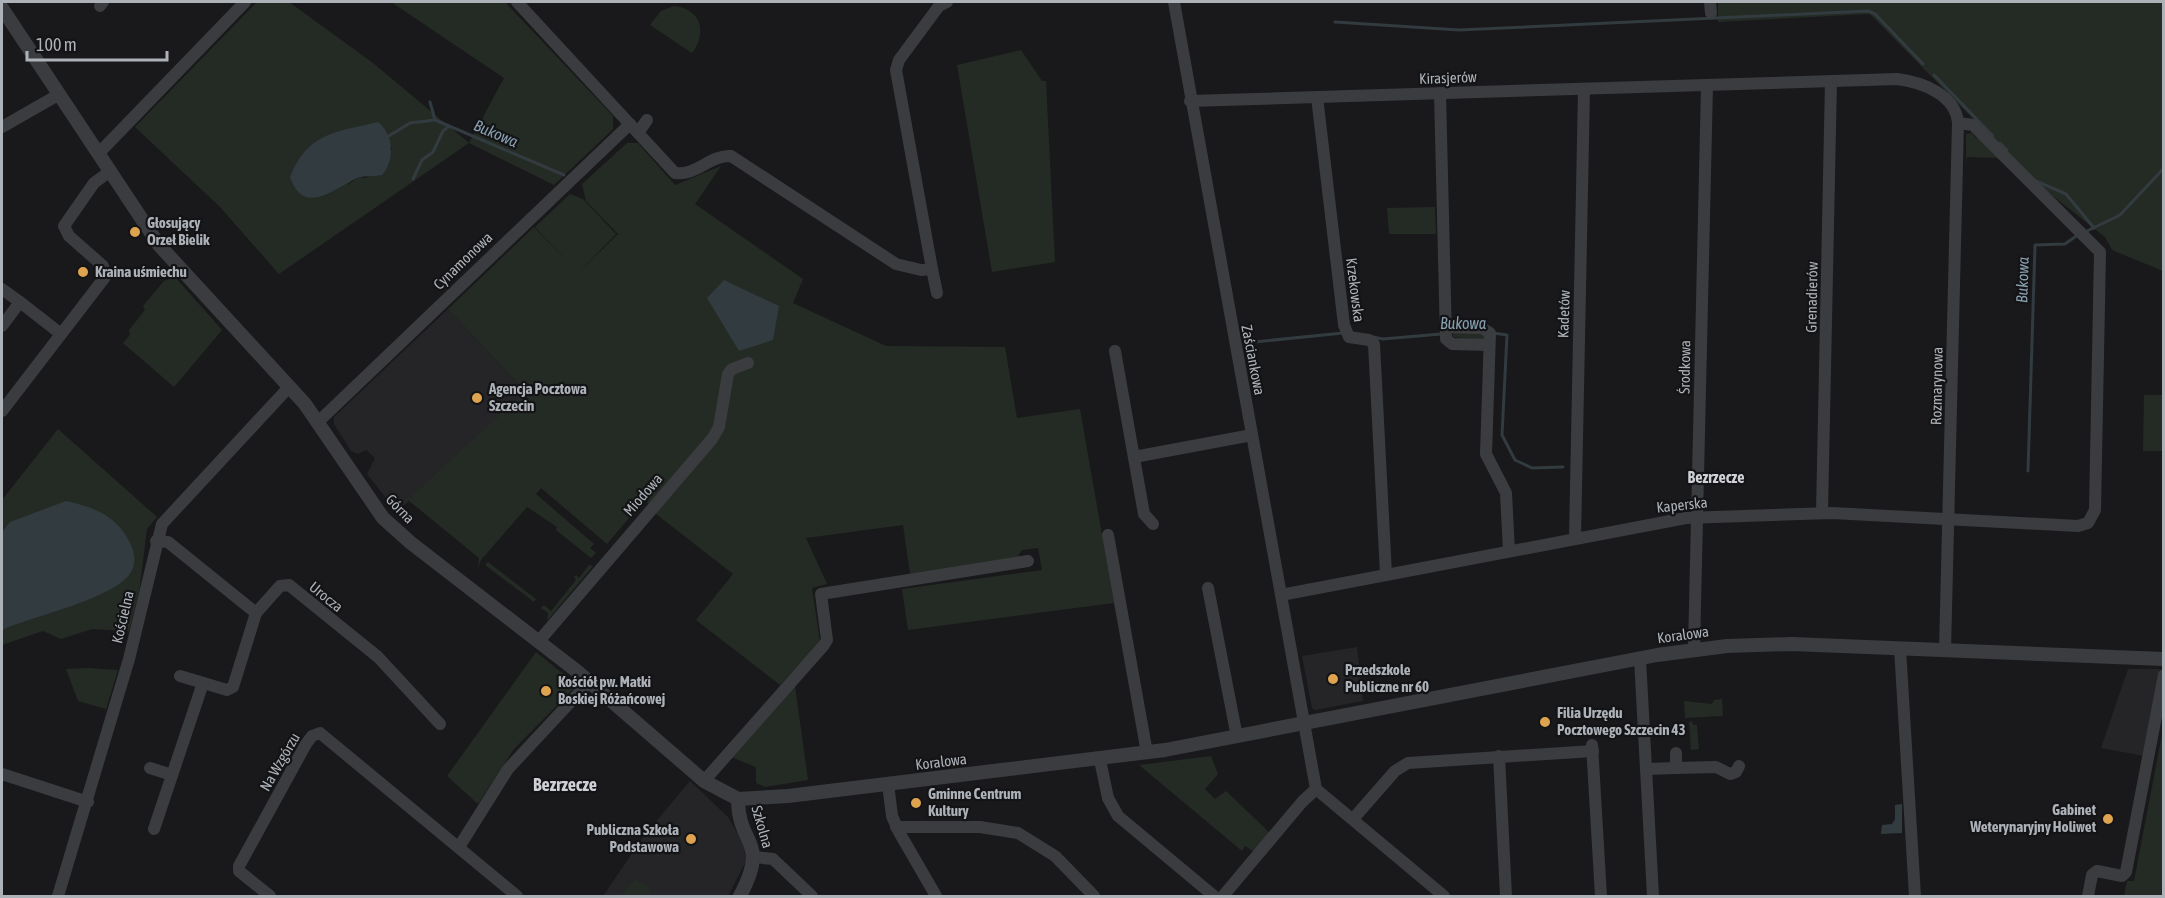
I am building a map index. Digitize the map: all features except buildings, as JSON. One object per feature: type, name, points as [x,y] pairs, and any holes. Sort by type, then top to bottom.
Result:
[{"type":"street","points":[[98,154],[245,2]]},
{"type":"street","points":[[517,2],[675,173],[686,175],[723,156],[731,156],[896,264],[909,269],[932,269]]},
{"type":"street","name":"Zaściankowa","points":[[1174,2],[1190,101],[1316,789]]},
{"type":"street","points":[[936,294],[896,70],[899,60],[943,4]]},
{"type":"street","name":"Górna","points":[[2,8],[109,172],[170,259],[290,386],[318,422],[383,518],[411,543],[590,681],[704,781],[738,799]]},
{"type":"street","points":[[1707,86],[1897,79],[1924,85],[1950,102],[1957,115],[1958,123]]},
{"type":"street","name":"Grenadierów","points":[[1822,513],[1831,81]]},
{"type":"street","name":"Kirasjerów","points":[[1190,101],[1707,86]]},
{"type":"street","name":"Środkowa","points":[[1694,650],[1707,86]]},
{"type":"street","name":"Kadetów","points":[[1575,538],[1584,90]]},
{"type":"street","points":[[1440,93],[1445,327],[1487,330],[1489,345],[1486,454],[1506,493],[1509,551]]},
{"type":"street","points":[[2,127],[58,95]]},
{"type":"street","name":"Krzekowska","points":[[1317,97],[1346,332],[1349,337],[1369,340],[1374,344],[1386,574]]},
{"type":"street","name":"Cynamonowa","points":[[318,422],[634,128],[647,120]]},
{"type":"street","name":"Kaperska","points":[[1281,595],[1575,538],[1697,517],[1822,513],[2078,526],[2091,520],[2095,510],[2101,256],[2098,248],[2085,238],[1973,125],[1958,123]]},
{"type":"street","name":"Rozmarynowa","points":[[1945,650],[1958,123]]},
{"type":"street","points":[[2,411],[102,281],[106,272],[101,262],[69,236],[64,230],[64,222],[94,183],[109,172]]},
{"type":"street","points":[[2,289],[62,334]]},
{"type":"street","points":[[2,326],[20,302]]},
{"type":"street","points":[[1115,351],[1144,514],[1153,524]]},
{"type":"street","name":"Miodowa","points":[[539,641],[712,439],[720,427],[728,374],[732,369],[748,363]]},
{"type":"street","name":"Kościelna","points":[[58,897],[129,659],[156,540],[167,516],[290,386]]},
{"type":"street","points":[[1134,457],[1252,435]]},
{"type":"street","points":[[1108,535],[1147,753]]},
{"type":"street","points":[[156,540],[168,542],[256,613],[233,687],[227,690],[180,676]]},
{"type":"street","points":[[704,781],[824,645],[827,640],[821,594],[1028,561]]},
{"type":"street","name":"Urocza","points":[[256,613],[280,586],[289,585],[378,657],[440,724]]},
{"type":"street","points":[[1208,588],[1237,737]]},
{"type":"street","name":"Koralowa","points":[[738,799],[888,784],[1147,753],[1694,650],[1778,644],[2163,659]]},
{"type":"street","points":[[1900,648],[1915,897]]},
{"type":"street","points":[[1640,659],[1653,897]]},
{"type":"street","points":[[2088,897],[2092,875],[2097,871],[2122,876],[2126,872],[2163,675]]},
{"type":"street","points":[[459,847],[508,769],[590,681]]},
{"type":"street","points":[[154,829],[203,683]]},
{"type":"street","name":"Na Wzgórzu","points":[[270,897],[239,871],[239,866],[306,744],[312,736],[320,733],[517,897]]},
{"type":"street","points":[[1353,819],[1404,765],[1418,761],[1592,747],[1601,897]]},
{"type":"street","points":[[1676,753],[1676,768]]},
{"type":"street","points":[[1499,756],[1506,897]]},
{"type":"street","points":[[1100,760],[1108,798],[1118,816],[1214,897]]},
{"type":"street","points":[[1646,769],[1716,767],[1730,774],[1736,772],[1739,766]]},
{"type":"street","points":[[150,768],[172,775]]},
{"type":"street","points":[[2,774],[88,802]]},
{"type":"street","points":[[888,784],[897,827],[936,897]]},
{"type":"street","points":[[1223,897],[1302,802],[1316,789],[1444,897]]},
{"type":"street","name":"Szkolna","points":[[738,799],[739,817],[749,837],[754,857],[751,873],[740,897]]},
{"type":"street","points":[[897,827],[980,827],[1018,833],[1055,856],[1094,897]]},
{"type":"street","points":[[904,841],[914,828]]},
{"type":"street","points":[[754,857],[773,859],[812,897]]},
{"type":"shaded area","points":[[257,2],[289,2],[373,63],[469,143],[279,274],[220,207],[135,127]],"holes":[[[389,144],[392,149],[366,178],[359,177],[347,185]]]},
{"type":"shaded area","points":[[391,2],[505,2],[613,116],[613,129],[554,185],[469,143],[504,78]]},
{"type":"shaded area","points":[[1718,2],[2163,2],[2163,271],[2112,250],[2105,237],[2035,182],[1870,14],[1718,22]]},
{"type":"shaded area","points":[[674,6],[691,12],[699,23],[699,38],[692,53],[650,25],[661,11]]},
{"type":"shaded area","points":[[1021,50],[1042,81],[1046,81],[1055,262],[992,272],[957,65]]},
{"type":"shaded area","points":[[378,122],[387,133],[391,148],[389,162],[382,175],[358,178],[319,197],[310,198],[296,189],[290,177],[297,162],[315,142],[336,132]]},
{"type":"shaded area","points":[[1972,133],[1976,138],[1979,136],[2010,168],[1997,158],[1967,157],[1966,164],[1966,134]]},
{"type":"shaded area","points":[[627,143],[638,143],[675,185],[721,166],[695,204],[803,279],[793,303],[886,346],[1005,347],[1017,418],[1080,409],[1114,603],[908,630],[902,589],[1042,570],[1038,548],[1022,550],[1016,559],[910,574],[903,525],[806,538],[827,584],[812,588],[820,642],[780,685],[696,620],[733,574],[656,514],[645,499],[607,544],[541,488],[536,494],[594,544],[590,548],[596,553],[591,558],[556,530],[557,527],[527,507],[481,560],[478,568],[479,558],[408,500],[525,391],[448,309],[534,227],[576,271],[535,227],[570,194],[583,199],[616,234],[578,273],[618,234],[586,201],[582,184]]},
{"type":"shaded area","points":[[1435,207],[1436,234],[1389,234],[1387,208]]},
{"type":"shaded area","points":[[175,277],[222,330],[174,387],[123,343],[130,335],[129,330],[145,310],[143,306],[164,281]]},
{"type":"shaded area","points":[[724,280],[779,306],[773,340],[739,351],[707,298]]},
{"type":"shaded area","points":[[448,309],[525,391],[397,512],[367,474],[375,458],[366,450],[358,454],[351,451],[334,424],[334,417]]},
{"type":"shaded area","points":[[1483,332],[1485,338],[1483,340],[1453,337],[1453,333]]},
{"type":"shaded area","points":[[2144,395],[2163,395],[2163,451],[2143,451]]},
{"type":"shaded area","points":[[58,429],[157,517],[147,529],[139,592],[129,631],[92,629],[61,639],[43,631],[2,645],[2,500]]},
{"type":"shaded area","points":[[66,501],[94,509],[110,518],[124,532],[133,553],[134,564],[131,572],[122,582],[91,599],[2,630],[2,532],[10,522]]},
{"type":"shaded area","points":[[488,562],[536,599],[534,602],[485,565]]},
{"type":"shaded area","points":[[589,565],[593,566],[547,621],[548,613],[541,608],[544,605],[551,611],[576,580],[574,577],[576,575],[579,578]]},
{"type":"shaded area","name":"Przedszkole Publiczne nr 60","points":[[1357,647],[1363,701],[1315,710],[1312,708],[1302,656]]},
{"type":"shaded area","points":[[536,652],[577,685],[514,749],[478,804],[447,776]]},
{"type":"shaded area","points":[[66,669],[118,670],[106,709],[78,701]]},
{"type":"shaded area","points":[[2128,669],[2160,669],[2144,756],[2101,748]]},
{"type":"shaded area","points":[[795,686],[808,780],[765,787],[756,783],[756,767],[731,757]]},
{"type":"shaded area","points":[[1722,699],[1723,716],[1685,718],[1684,701],[1712,704],[1714,700]]},
{"type":"shaded area","points":[[1692,721],[1693,725],[1697,725],[1699,749],[1691,750],[1689,722]]},
{"type":"shaded area","points":[[2163,729],[2163,896],[2124,896],[2127,881],[2134,881]]},
{"type":"shaded area","points":[[1211,756],[1218,774],[1205,789],[1215,799],[1226,791],[1270,833],[1253,851],[1245,846],[1242,851],[1139,765]]},
{"type":"shaded area","name":"Publiczna Szkoła Podstawowa","points":[[690,781],[728,817],[743,843],[746,861],[728,896],[603,896],[644,836]]},
{"type":"shaded area","points":[[1902,804],[1902,833],[1881,834],[1882,825],[1892,824],[1895,819],[1895,805]]},
{"type":"shaded area","points":[[635,879],[650,888],[649,896],[621,896]]},
{"type":"waterway","points":[[1335,22],[1459,30],[1868,11],[1875,14],[1923,64]]},
{"type":"waterway","points":[[1934,75],[1993,136]]},
{"type":"waterway","name":"Bukowa","points":[[430,102],[435,120],[564,175]]},
{"type":"waterway","points":[[387,137],[410,123],[435,120]]},
{"type":"waterway","points":[[413,179],[422,160],[433,152],[443,131],[449,126]]},
{"type":"waterway","points":[[2000,143],[2007,150]]},
{"type":"waterway","name":"Bukowa","points":[[2085,232],[2120,215],[2164,168]]},
{"type":"waterway","points":[[2036,181],[2066,194],[2094,228]]},
{"type":"waterway","name":"Bukowa","points":[[2028,471],[2035,245],[2065,244],[2079,234]]},
{"type":"waterway","name":"Bukowa","points":[[1244,343],[1343,333]]},
{"type":"waterway","name":"Bukowa","points":[[1493,333],[1507,335],[1502,435],[1515,460],[1532,468],[1563,467]]},
{"type":"waterway","name":"Bukowa","points":[[1373,337],[1383,339],[1441,334]]},
{"type":"place","name":"Głosujący Orzeł Bielik","points":[[135,232]]},
{"type":"place","name":"Kraina uśmiechu","points":[[83,272]]},
{"type":"place","name":"Agencja Pocztowa Szczecin","points":[[477,398]]},
{"type":"place","name":"Przedszkole Publiczne nr 60","points":[[1333,679]]},
{"type":"place","name":"Kościół pw. Matki Boskiej Różańcowej","points":[[546,691]]},
{"type":"place","name":"Filia Urzędu Pocztowego Szczecin 43","points":[[1545,722]]},
{"type":"place","name":"Gminne Centrum Kultury","points":[[916,803]]},
{"type":"place","name":"Gabinet Weterynaryjny Holiwet","points":[[2108,819]]},
{"type":"place","name":"Publiczna Szkoła Podstawowa","points":[[691,839]]},
{"type":"district","name":"Bezrzecze","points":[[1716,477]]},
{"type":"district","name":"Bezrzecze","points":[[565,785]]}]
